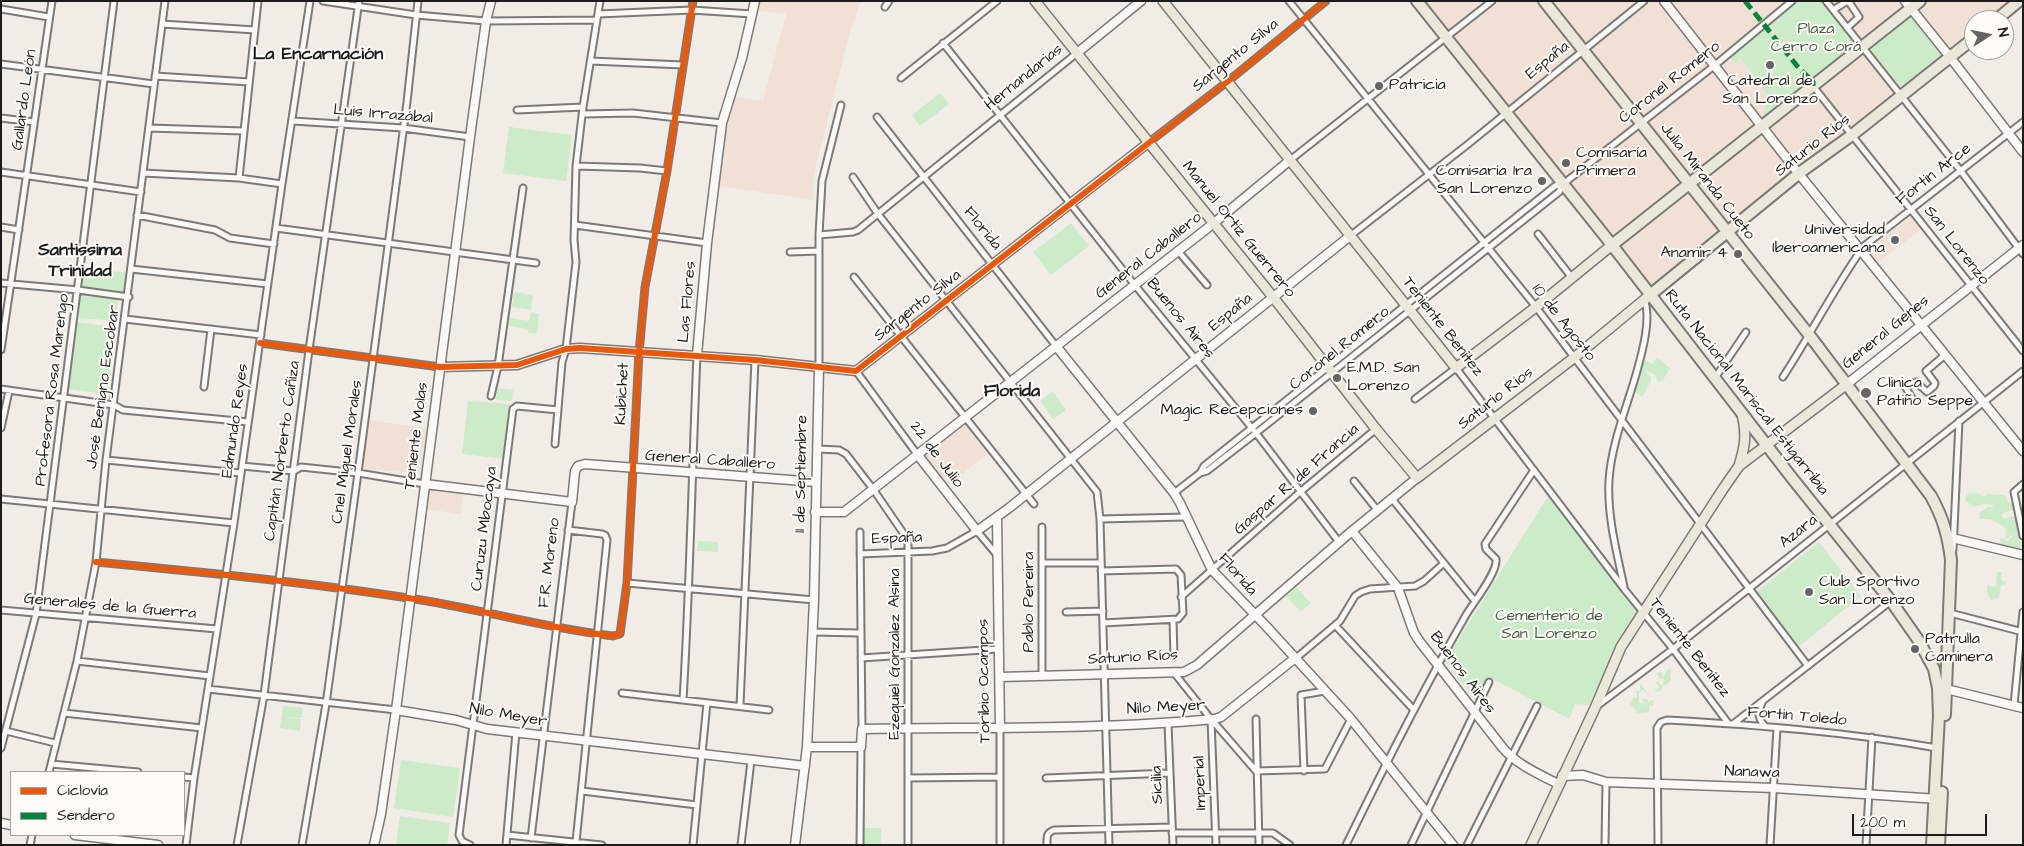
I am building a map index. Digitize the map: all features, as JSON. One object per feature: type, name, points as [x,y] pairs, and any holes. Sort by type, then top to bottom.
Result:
[{"type":"highway","name":"Ruta Nacional Mariscal Estigarribia","points":[[1417,1],[1612,245],[1649,301],[1715,378],[1891,601],[1914,633],[1942,688],[1938,799],[1932,845]]},
{"type":"highway","name":"Julia Miranda Cueto","points":[[1544,1],[1810,336],[1935,503],[1951,538],[1947,666],[1942,688]]},
{"type":"highway","points":[[1612,245],[1690,184],[1763,123],[1862,47],[1908,5],[1920,1]]},
{"type":"highway","points":[[2008,10],[2019,1]]},
{"type":"highway","name":"Saturio Ríos","points":[[1649,301],[1801,172],[1852,135],[1964,46]]},
{"type":"highway","points":[[1934,669],[1947,666]]},
{"type":"highway","name":"Ruta Nacional Mariscal Estigarribia","points":[[1939,845],[1937,748],[1942,688]]},
{"type":"main road","name":"Manuel Ortíz Guerrero","points":[[1035,1],[1273,297],[1376,429],[1418,478]]},
{"type":"main road","name":"Teniente Benítez","points":[[1163,1],[1456,368]]},
{"type":"main road","points":[[1456,368],[1536,307],[1612,245]]},
{"type":"main road","name":"Saturio Ríos","points":[[1418,478],[1649,301]]},
{"type":"main road","name":"General Genes","points":[[1739,466],[1847,384]]},
{"type":"main road","points":[[1531,845],[1621,647],[1739,466],[1746,445],[1746,432],[1742,414]]},
{"type":"street","name":"Gallardo León","points":[[1,350],[52,1]]},
{"type":"street","name":"Profesora Rosa Marengo","points":[[1,748],[36,614],[114,1]]},
{"type":"street","name":"José Benigno Escobar","points":[[49,771],[76,661],[96,562],[106,460],[165,1]]},
{"type":"street","points":[[239,178],[258,1]]},
{"type":"street","name":"Edmundo Reyes","points":[[186,845],[194,778],[234,523],[310,1]]},
{"type":"street","points":[[323,1],[359,4],[416,15],[486,21],[597,20]]},
{"type":"street","name":"Cnel Miguel Morales","points":[[302,845],[326,704],[358,473],[418,1]]},
{"type":"street","name":"Teniente Molas","points":[[374,845],[381,814],[396,710],[470,137],[486,21],[491,1]]},
{"type":"street","points":[[555,444],[562,362],[566,349],[576,262],[574,240],[576,166],[583,107],[600,1]]},
{"type":"street","name":"Kubichet","points":[[597,634],[613,636],[620,634],[627,583],[639,353],[648,269],[656,236],[667,171],[693,1]]},
{"type":"street","name":"Las Flores","points":[[683,700],[697,356],[707,243],[722,122],[742,58],[755,1]]},
{"type":"street","points":[[886,7],[889,1]]},
{"type":"street","points":[[901,78],[997,1]]},
{"type":"street","name":"Hernandarias","points":[[819,235],[853,232],[878,214],[1141,1]]},
{"type":"street","name":"10 de Agosto","points":[[1289,1],[1536,307],[1808,666]]},
{"type":"street","name":"Sargento Silva","points":[[856,371],[1227,82],[1326,1]]},
{"type":"street","name":"General Caballero","points":[[815,512],[844,512],[1214,223],[1367,98],[1492,1]]},
{"type":"street","name":"España","points":[[860,554],[932,551],[947,548],[997,517],[1644,1]]},
{"type":"street","points":[[1664,1],[1982,395],[1983,401]]},
{"type":"street","points":[[1670,1],[1716,64]]},
{"type":"street","name":"Coronel Romero","points":[[1223,454],[1251,429],[1408,307],[1484,242],[1555,186],[1563,184],[1716,64],[1792,1]]},
{"type":"street","points":[[1826,1],[2021,249]]},
{"type":"street","points":[[1833,10],[1849,2],[1859,17],[1847,28]]},
{"type":"street","name":"Capitán Norberto Cañiza","points":[[236,845],[264,695],[278,582],[359,4]]},
{"type":"street","points":[[1908,5],[2023,152]]},
{"type":"street","points":[[1,9],[49,17]]},
{"type":"street","points":[[598,14],[692,10],[752,14]]},
{"type":"street","points":[[162,24],[255,30]]},
{"type":"street","name":"Buenos Aires","points":[[943,43],[1134,284],[1256,433],[1339,542]]},
{"type":"street","points":[[591,61],[683,65]]},
{"type":"street","points":[[1,64],[154,84]]},
{"type":"street","points":[[155,76],[249,82]]},
{"type":"street","name":"San Lorenzo","points":[[1813,86],[2023,351]]},
{"type":"street","name":"11 de Septiembre","points":[[795,845],[808,747],[814,600],[819,367],[819,235],[822,180],[841,105]]},
{"type":"street","points":[[517,110],[583,107]]},
{"type":"street","points":[[582,114],[633,113],[674,119],[722,122]]},
{"type":"street","name":"Florida","points":[[877,117],[1174,493],[1212,570],[1351,719],[1453,845]]},
{"type":"street","points":[[1,118],[34,122]]},
{"type":"street","name":"Luis Irrazábal","points":[[293,121],[403,128],[470,137]]},
{"type":"street","name":"Fortin Arce","points":[[1783,378],[1862,248],[2023,122]]},
{"type":"street","points":[[149,128],[243,131]]},
{"type":"street","points":[[576,166],[640,168],[667,171]]},
{"type":"street","points":[[1,172],[141,192]]},
{"type":"street","points":[[143,173],[239,178],[282,184]]},
{"type":"street","points":[[853,177],[878,214],[946,302],[1097,492],[1100,519],[1105,675],[1108,845]]},
{"type":"street","name":"Coronel Romero","points":[[1408,307],[1559,192],[1563,184]]},
{"type":"street","points":[[492,396],[498,366],[522,188]]},
{"type":"street","points":[[137,215],[214,230],[230,238],[274,244]]},
{"type":"street","points":[[575,225],[707,243]]},
{"type":"street","points":[[1,227],[19,230]]},
{"type":"street","points":[[276,228],[536,263]]},
{"type":"street","points":[[1538,234],[1572,278]]},
{"type":"street","name":"General Genes","points":[[1847,384],[1970,286],[2021,249]]},
{"type":"street","points":[[790,252],[819,251]]},
{"type":"street","points":[[1178,251],[1207,284]]},
{"type":"street","points":[[131,269],[268,284]]},
{"type":"street","points":[[854,276],[1034,504]]},
{"type":"street","points":[[1,283],[128,297]]},
{"type":"street","points":[[1625,590],[1608,500],[1610,465],[1644,349],[1649,301]]},
{"type":"street","points":[[125,319],[261,335]]},
{"type":"street","points":[[1923,323],[1945,355],[2023,451]]},
{"type":"street","points":[[204,387],[211,330]]},
{"type":"street","points":[[1715,378],[1746,332]]},
{"type":"street","points":[[260,343],[440,367],[517,365],[566,349],[580,348],[755,360],[856,371]]},
{"type":"street","points":[[1912,398],[1906,385],[1916,382],[1927,392],[1935,383],[1926,371],[1945,355]]},
{"type":"street","points":[[740,706],[755,360]]},
{"type":"street","points":[[1415,399],[1456,368]]},
{"type":"street","name":"Teniente Benítez","points":[[1456,368],[1730,724]]},
{"type":"street","name":"Coronel Romero","points":[[1174,493],[1200,473],[1204,466],[1256,433],[1329,370]]},
{"type":"street","name":"22 de Julio","points":[[856,371],[917,454],[997,555]]},
{"type":"street","name":"Azara","points":[[1594,708],[1673,649],[1748,587],[2023,371]]},
{"type":"street","points":[[1,389],[114,406],[123,410],[248,422]]},
{"type":"street","points":[[1,428],[8,391]]},
{"type":"street","name":"Curuzu Mbocaya","points":[[470,845],[462,841],[459,835],[514,409],[516,406],[558,410]]},
{"type":"street","name":"Julia Miranda Cueto","points":[[1951,538],[1959,421]]},
{"type":"street","name":"Gaspar R. de Francia","points":[[1181,597],[1300,492],[1376,429]]},
{"type":"street","name":"Ezequiel Gonzalez Alsina","points":[[817,448],[839,450],[846,454],[908,540],[908,845]]},
{"type":"street","points":[[106,460],[240,473]]},
{"type":"street","name":"General Caballero","points":[[575,471],[578,466],[585,464],[816,482]]},
{"type":"street","points":[[242,466],[294,471],[301,467],[358,473],[425,484],[572,502]]},
{"type":"street","points":[[1346,845],[1413,709],[1474,600],[1496,568],[1496,559],[1486,550],[1485,544],[1488,538],[1534,470]]},
{"type":"street","name":"F.R. Moreno","points":[[531,838],[575,471]]},
{"type":"street","name":"Saturio Ríos","points":[[1000,676],[1175,674],[1184,672],[1197,665],[1256,616],[1352,531],[1418,478]]},
{"type":"street","points":[[1354,481],[1378,511]]},
{"type":"street","points":[[2023,484],[2014,492],[2021,513],[2023,536]]},
{"type":"street","points":[[1,499],[234,523]]},
{"type":"street","points":[[1392,499],[1474,600]]},
{"type":"street","name":"Toribio Ocampos","points":[[997,517],[1000,676],[1000,845]]},
{"type":"street","points":[[1100,519],[1186,517]]},
{"type":"street","name":"Pablo Pereira","points":[[1042,527],[1042,676]]},
{"type":"street","points":[[568,530],[605,536],[606,540],[576,842]]},
{"type":"street","name":"Buenos Aires","points":[[1352,531],[1398,588],[1414,633],[1511,758],[1522,766],[1560,780]]},
{"type":"street","points":[[860,532],[862,729],[860,845]]},
{"type":"street","points":[[1951,538],[2023,555]]},
{"type":"street","points":[[96,562],[225,575],[410,598],[556,628],[597,634]]},
{"type":"street","points":[[1043,563],[1101,563]]},
{"type":"street","name":"Nilo Meyer","points":[[862,729],[1168,724],[1211,720],[1221,717],[1340,621],[1355,596],[1370,589],[1414,586],[1424,581],[1444,563]]},
{"type":"street","points":[[1101,571],[1176,569],[1181,575],[1182,616],[1178,619],[1103,622]]},
{"type":"street","points":[[627,583],[689,587],[814,600]]},
{"type":"street","points":[[1730,724],[1763,701],[1891,601]]},
{"type":"street","name":"Generales de la Guerra","points":[[1,610],[217,629]]},
{"type":"street","points":[[1066,612],[1102,611]]},
{"type":"street","points":[[2014,705],[2023,612]]},
{"type":"street","points":[[1950,613],[2022,632]]},
{"type":"street","points":[[1173,620],[1174,656]]},
{"type":"street","points":[[1335,625],[1413,709]]},
{"type":"street","points":[[812,632],[860,633]]},
{"type":"street","points":[[861,658],[999,649]]},
{"type":"street","points":[[76,661],[210,676]]},
{"type":"street","points":[[1175,674],[1211,720],[1256,770],[1304,771],[1325,769],[1351,719]]},
{"type":"street","points":[[1411,845],[1489,682]]},
{"type":"street","points":[[1604,686],[1613,694]]},
{"type":"street","points":[[1942,688],[2023,708]]},
{"type":"street","name":"Nilo Meyer","points":[[208,689],[326,704],[396,710],[456,720],[486,729],[805,766]]},
{"type":"street","points":[[1304,771],[1301,696],[1325,691]]},
{"type":"street","points":[[622,693],[769,710]]},
{"type":"street","points":[[1763,701],[1759,710],[1759,719],[1765,727]]},
{"type":"street","points":[[693,845],[707,703]]},
{"type":"street","points":[[1467,845],[1538,706]]},
{"type":"street","points":[[64,713],[202,728]]},
{"type":"street","points":[[1256,719],[1259,845]]},
{"type":"street","name":"Imperial","points":[[1211,720],[1216,845]]},
{"type":"street","name":"Fortin Toledo","points":[[1657,784],[1657,728],[1661,722],[1667,720],[1872,736],[1937,748]]},
{"type":"street","name":"Sicilia","points":[[1168,724],[1173,845]]},
{"type":"street","points":[[1770,845],[1777,728]]},
{"type":"street","points":[[6,731],[55,744]]},
{"type":"street","points":[[506,845],[516,732]]},
{"type":"street","points":[[1866,845],[1872,736]]},
{"type":"street","points":[[808,747],[861,747]]},
{"type":"street","points":[[741,845],[751,761]]},
{"type":"street","points":[[51,764],[127,771]]},
{"type":"street","points":[[1046,778],[1170,773]]},
{"type":"street","name":"Nanawa","points":[[1560,780],[1583,775],[1606,782],[1774,788],[1938,799]]},
{"type":"street","points":[[185,777],[194,778]]},
{"type":"street","points":[[908,778],[1000,777]]},
{"type":"street","points":[[1605,845],[1606,782]]},
{"type":"street","points":[[1657,784],[1658,845]]},
{"type":"street","points":[[582,791],[697,805]]},
{"type":"street","points":[[1047,845],[1046,836],[1054,830],[1172,827]]},
{"type":"street","points":[[1172,833],[1273,833],[1290,845]]},
{"type":"street","points":[[81,836],[126,843],[158,845]]},
{"type":"street","points":[[508,836],[561,843],[576,842],[602,845]]},
{"type":"shaded area","points":[[760,1],[861,1],[850,32],[814,173],[813,200],[719,186],[725,137],[735,97],[763,101],[786,14],[759,11]]},
{"type":"shaded area","points":[[1411,1],[2020,1],[2009,10],[1964,10],[1964,46],[1650,298]]},
{"type":"shaded area","name":"Universidad Iberoamericana","points":[[1911,217],[1921,229],[1878,263],[1868,250]]},
{"type":"shaded area","points":[[367,420],[426,428],[421,474],[361,468]]},
{"type":"shaded area","points":[[964,422],[987,454],[946,487],[922,455]]},
{"type":"shaded area","points":[[429,486],[463,491],[461,514],[426,509]]},
{"type":"green space","name":"Plaza Cerro Corá","points":[[1795,1],[1823,1],[1858,46],[1813,82],[1768,23]]},
{"type":"green space","points":[[1910,15],[1941,55],[1901,87],[1868,47]]},
{"type":"green space","points":[[1766,27],[1811,83],[1767,119],[1764,114],[1767,94],[1741,58],[1735,63],[1730,57]]},
{"type":"green space","points":[[940,93],[949,104],[920,126],[912,115]]},
{"type":"green space","points":[[509,127],[572,135],[566,181],[503,173]]},
{"type":"green space","points":[[1071,223],[1089,246],[1051,275],[1033,252]]},
{"type":"green space","points":[[83,267],[128,273],[125,292],[81,287]]},
{"type":"green space","points":[[514,292],[533,295],[531,310],[512,307]]},
{"type":"green space","points":[[80,296],[118,299],[116,321],[79,318]]},
{"type":"green space","points":[[531,312],[539,314],[537,334],[528,333],[528,329],[509,326],[510,318],[529,321]]},
{"type":"green space","points":[[76,322],[116,327],[107,394],[68,389]]},
{"type":"green space","points":[[1657,357],[1670,368],[1663,380],[1658,382],[1655,375],[1647,370],[1646,373],[1651,377],[1651,381],[1642,397],[1635,392],[1645,360],[1653,364]]},
{"type":"green space","points":[[497,388],[513,390],[512,401],[496,400]]},
{"type":"green space","points":[[1053,391],[1066,410],[1053,419],[1040,401]]},
{"type":"green space","points":[[468,401],[510,404],[504,459],[462,454]]},
{"type":"green space","points":[[1978,493],[1984,497],[1988,494],[2005,495],[2008,502],[2012,504],[2013,510],[2003,513],[2001,516],[2004,519],[2013,516],[2018,520],[2019,539],[2023,544],[2020,549],[2012,550],[2000,544],[2000,539],[2004,538],[2007,542],[2013,536],[2010,535],[2008,539],[2005,537],[2006,529],[2003,526],[1990,519],[1979,519],[1980,512],[1988,507],[1993,507],[1993,505],[1983,504],[1974,507],[1966,501],[1965,497],[1968,494]]},
{"type":"green space","name":"Cementerio de San Lorenzo","points":[[1548,496],[1638,610],[1618,644],[1589,705],[1575,704],[1569,719],[1489,677],[1475,700],[1445,661]]},
{"type":"green space","points":[[698,541],[718,542],[718,552],[697,551]]},
{"type":"green space","name":"Club Sportivo San Lorenzo","points":[[1819,542],[1861,596],[1797,648],[1755,593]]},
{"type":"green space","points":[[1997,572],[2002,572],[2001,580],[2005,581],[2006,584],[2001,586],[1999,597],[1991,600],[1987,594],[1987,585],[1994,587],[1996,585]]},
{"type":"green space","points":[[1296,587],[1311,603],[1301,612],[1286,596]]},
{"type":"green space","points":[[1669,669],[1671,670],[1671,680],[1667,685],[1663,685],[1661,691],[1656,692],[1655,689],[1659,688],[1656,682],[1658,681],[1660,685],[1663,684],[1664,678],[1660,679],[1657,673],[1661,672],[1664,677]]},
{"type":"green space","points":[[1640,683],[1650,696],[1643,690],[1639,692],[1639,702],[1644,706],[1642,699],[1647,699],[1650,704],[1649,712],[1638,713],[1630,704],[1634,697],[1637,698],[1636,691],[1640,691]]},
{"type":"green space","points":[[1650,700],[1654,701],[1653,706],[1650,704]]},
{"type":"green space","points":[[283,706],[303,708],[301,718],[285,717],[301,719],[300,731],[280,728]]},
{"type":"green space","points":[[401,760],[460,768],[453,817],[394,808]]},
{"type":"green space","points":[[400,816],[450,823],[447,845],[396,845]]},
{"type":"green space","points":[[864,828],[881,828],[881,845],[864,845]]},
{"type":"marked path","points":[[1745,1],[1798,67],[1813,82],[1813,86]]},
{"type":"cycle path","points":[[96,562],[369,592],[434,602],[587,632],[613,636],[620,634],[627,583],[639,353],[645,287],[667,171],[693,1]]},
{"type":"cycle path","points":[[260,343],[440,367],[517,365],[566,349],[580,348],[755,360],[856,371],[1227,82],[1326,1]]},
{"type":"place","name":"Catedral de San Lorenzo","points":[[1770,65]]},
{"type":"place","name":"Patricia","points":[[1379,86]]},
{"type":"place","name":"Comisaría Primera","points":[[1566,163]]},
{"type":"place","name":"Comisaría 1ra San Lorenzo","points":[[1542,181]]},
{"type":"place","name":"Universidad Iberoamericana","points":[[1895,240]]},
{"type":"place","name":"Anamir 4","points":[[1738,254]]},
{"type":"place","name":"E.M.D. San Lorenzo","points":[[1337,378]]},
{"type":"place","name":"Clinica Patiño Seppe","points":[[1866,393]]},
{"type":"place","name":"Magic Recepciones","points":[[1313,411]]},
{"type":"place","name":"Club Sportivo San Lorenzo","points":[[1809,592]]},
{"type":"place","name":"Patrulla Caminera","points":[[1915,649]]},
{"type":"district","name":"La Encarnación","points":[[318,55]]},
{"type":"district","name":"Santissima Trinidad","points":[[80,261]]},
{"type":"district","name":"Florida","points":[[1012,392]]}]
